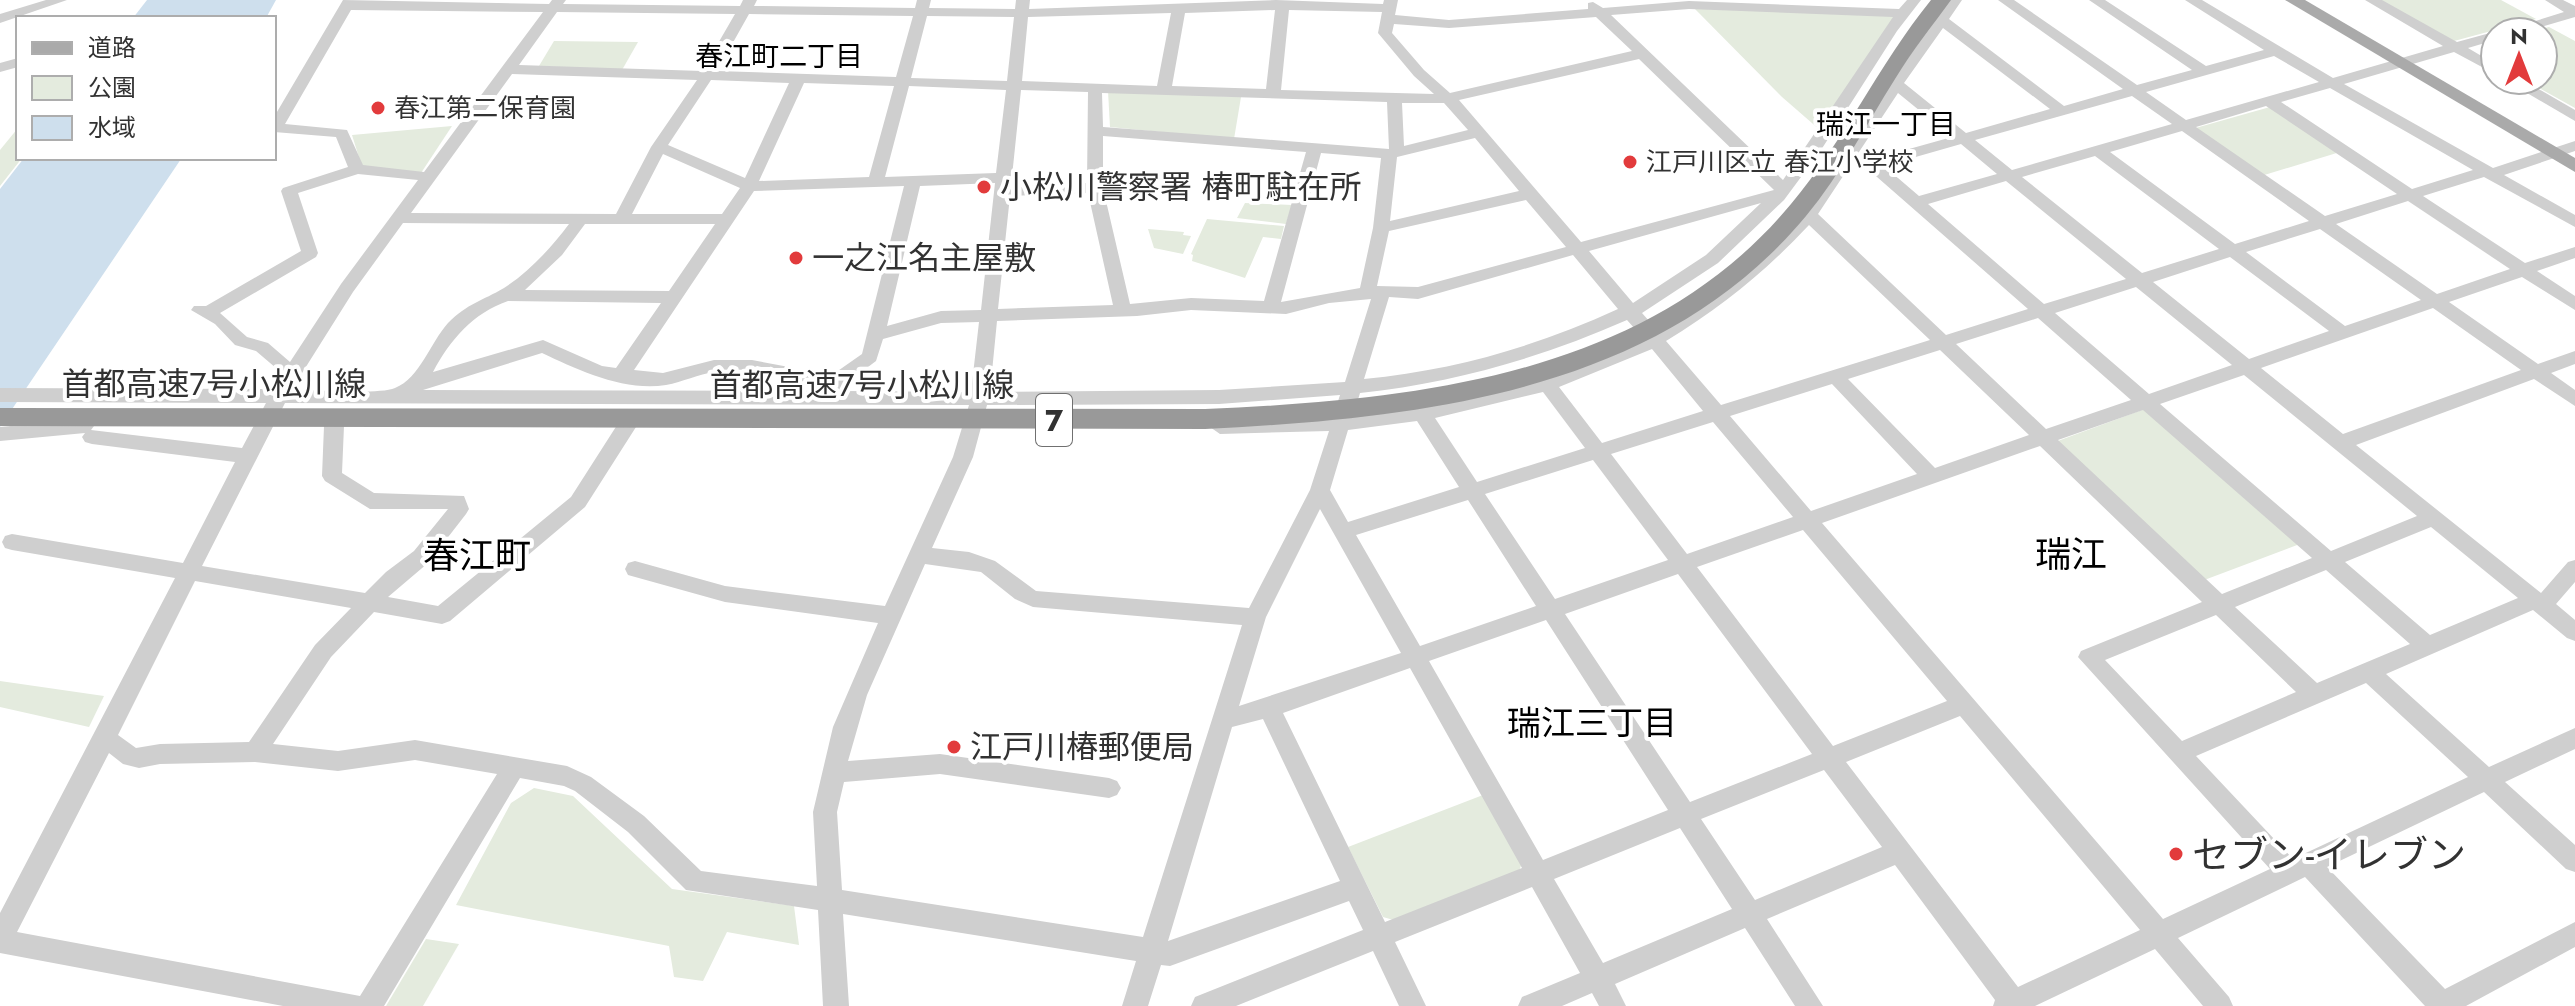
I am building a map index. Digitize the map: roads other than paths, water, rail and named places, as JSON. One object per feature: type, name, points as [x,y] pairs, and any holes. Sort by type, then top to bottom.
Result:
[{"type":"highway","name":"首都高速7号小松川線","points":[[0,402],[1203,406],[1347,397],[1465,379],[1548,356],[1622,326],[1685,292],[1736,253],[1781,207],[1936,7]]},
{"type":"highway","name":"首都高速7号小松川線","points":[[0,417],[1205,419],[1378,408],[1471,391],[1559,367],[1634,337],[1699,300],[1727,280],[1797,212],[1936,7]]},
{"type":"main road","points":[[2293,0],[2575,166]]},
{"type":"street","points":[[0,2],[5,18],[60,0]]},
{"type":"street","points":[[0,395],[396,396],[834,390],[980,398],[1204,398],[1351,389],[1418,380],[1537,351],[1630,313],[1700,271],[1749,227],[1780,193],[1902,13],[1914,0]]},
{"type":"street","points":[[0,434],[57,426],[1185,428],[1341,423],[1422,414],[1547,384],[1654,341],[1731,291],[1761,266],[1809,215],[1896,84],[1936,7],[1955,0]]},
{"type":"street","points":[[2005,0],[2575,399]]},
{"type":"street","points":[[2096,0],[2203,71]]},
{"type":"street","points":[[2193,0],[2575,222]]},
{"type":"street","points":[[2372,0],[2479,61]]},
{"type":"street","points":[[2552,0],[2575,13]]},
{"type":"street","points":[[276,126],[348,3],[1096,6],[1179,9],[1283,3],[1389,9],[1449,24],[1593,6],[1688,2],[1807,4],[1902,13]]},
{"type":"street","points":[[1273,94],[1283,3]]},
{"type":"street","points":[[0,935],[16,911],[279,395],[347,288],[557,4]]},
{"type":"street","points":[[621,219],[659,147],[708,74],[748,5]]},
{"type":"street","points":[[876,182],[923,6]]},
{"type":"street","points":[[836,1006],[825,812],[844,727],[973,428],[991,313],[1022,6]]},
{"type":"street","points":[[1593,6],[1780,193]]},
{"type":"street","points":[[1936,7],[2062,111]]},
{"type":"street","points":[[1164,89],[1179,9]]},
{"type":"street","points":[[1389,9],[1387,37],[1448,98],[2220,1006]]},
{"type":"street","points":[[1917,202],[2479,40]]},
{"type":"street","points":[[1838,174],[2276,51]]},
{"type":"street","points":[[507,69],[903,79],[1394,99],[1448,98],[1640,54]]},
{"type":"street","points":[[621,375],[749,186],[799,77]]},
{"type":"street","points":[[1896,84],[2575,632]]},
{"type":"street","points":[[1095,87],[1095,188],[1123,310]]},
{"type":"street","points":[[2540,96],[2575,116]]},
{"type":"street","points":[[1135,1006],[1255,617],[1320,490],[1351,389],[1375,292],[1393,153],[1394,99]]},
{"type":"street","points":[[2270,102],[2575,304]]},
{"type":"street","points":[[276,128],[342,133],[357,169]]},
{"type":"street","points":[[1095,131],[1393,153],[1477,133]]},
{"type":"street","points":[[1344,531],[2575,146]]},
{"type":"street","points":[[659,147],[749,186],[913,181],[1095,188]]},
{"type":"street","points":[[1271,308],[1315,148]]},
{"type":"street","points":[[2099,151],[2344,334]]},
{"type":"street","points":[[1872,164],[2427,646]]},
{"type":"street","points":[[294,370],[285,368],[262,347],[241,341],[221,320],[204,311],[310,253],[289,191],[357,169],[430,177]]},
{"type":"street","points":[[834,390],[870,357],[884,333],[913,181]]},
{"type":"street","points":[[884,333],[941,317],[991,313],[1178,308],[1191,304],[1271,308],[1375,292],[1418,293],[1780,193]]},
{"type":"street","points":[[1381,228],[1529,194]]},
{"type":"street","points":[[1809,215],[2314,695]]},
{"type":"street","points":[[400,218],[725,219]]},
{"type":"street","points":[[504,295],[565,244],[580,219]]},
{"type":"street","points":[[1223,720],[1269,708],[1682,566],[2575,252]]},
{"type":"street","points":[[419,382],[438,347],[456,326],[486,301],[504,295],[674,297]]},
{"type":"street","points":[[396,396],[419,382],[497,362],[543,346],[599,372],[663,379],[714,366],[752,366],[834,390]]},
{"type":"street","points":[[2340,443],[2575,357]]},
{"type":"street","points":[[1835,376],[1931,476]]},
{"type":"street","points":[[1547,384],[2012,1005],[2575,738]]},
{"type":"street","points":[[57,426],[78,395]]},
{"type":"street","points":[[1422,414],[1810,1006]]},
{"type":"street","points":[[255,752],[323,651],[393,578],[421,557],[459,509],[457,501],[370,501],[332,476],[334,426]]},
{"type":"street","points":[[12,542],[442,615],[578,502],[626,427]]},
{"type":"street","points":[[92,437],[246,456]]},
{"type":"street","points":[[1320,490],[1613,1006]]},
{"type":"street","points":[[2433,518],[2089,657],[2178,753],[2443,1006],[2575,934]]},
{"type":"street","points":[[919,555],[976,563],[993,569],[1033,599],[1255,617]]},
{"type":"street","points":[[2178,753],[2427,646],[2538,603],[2575,568]]},
{"type":"street","points":[[635,569],[725,594],[892,616]]},
{"type":"street","points":[[2369,672],[2575,861]]},
{"type":"street","points":[[1205,1006],[1962,705]]},
{"type":"street","points":[[1269,708],[1413,1006]]},
{"type":"street","points":[[101,742],[115,744],[131,757],[139,758],[160,754],[255,752],[338,761],[415,750],[567,776],[583,784],[636,824],[695,882],[831,900],[1170,954],[1355,887]]},
{"type":"street","points":[[834,772],[940,764],[1109,788]]},
{"type":"street","points":[[369,1006],[513,769]]},
{"type":"street","points":[[1531,1006],[1898,852]]},
{"type":"street","points":[[0,941],[352,1006]]},
{"type":"water","points":[[147,0],[276,0],[267,16],[135,16]]},
{"type":"water","points":[[22,160],[180,160],[0,427],[0,189]]},
{"type":"place","name":"春江第二保育園","points":[[378,108]]},
{"type":"place","name":"江戸川区立 春江小学校","points":[[1630,162]]},
{"type":"place","name":"小松川警察署 椿町駐在所","points":[[984,187]]},
{"type":"place","name":"一之江名主屋敷","points":[[796,258]]},
{"type":"place","name":"江戸川椿郵便局","points":[[954,747]]},
{"type":"place","name":"セブン-イレブン","points":[[2176,854]]},
{"type":"district","name":"春江町二丁目","points":[[779,56]]},
{"type":"district","name":"瑞江一丁目","points":[[1886,124]]},
{"type":"district","name":"瑞江","points":[[2071,554]]},
{"type":"district","name":"春江町","points":[[477,555]]},
{"type":"district","name":"瑞江三丁目","points":[[1592,723]]}]
